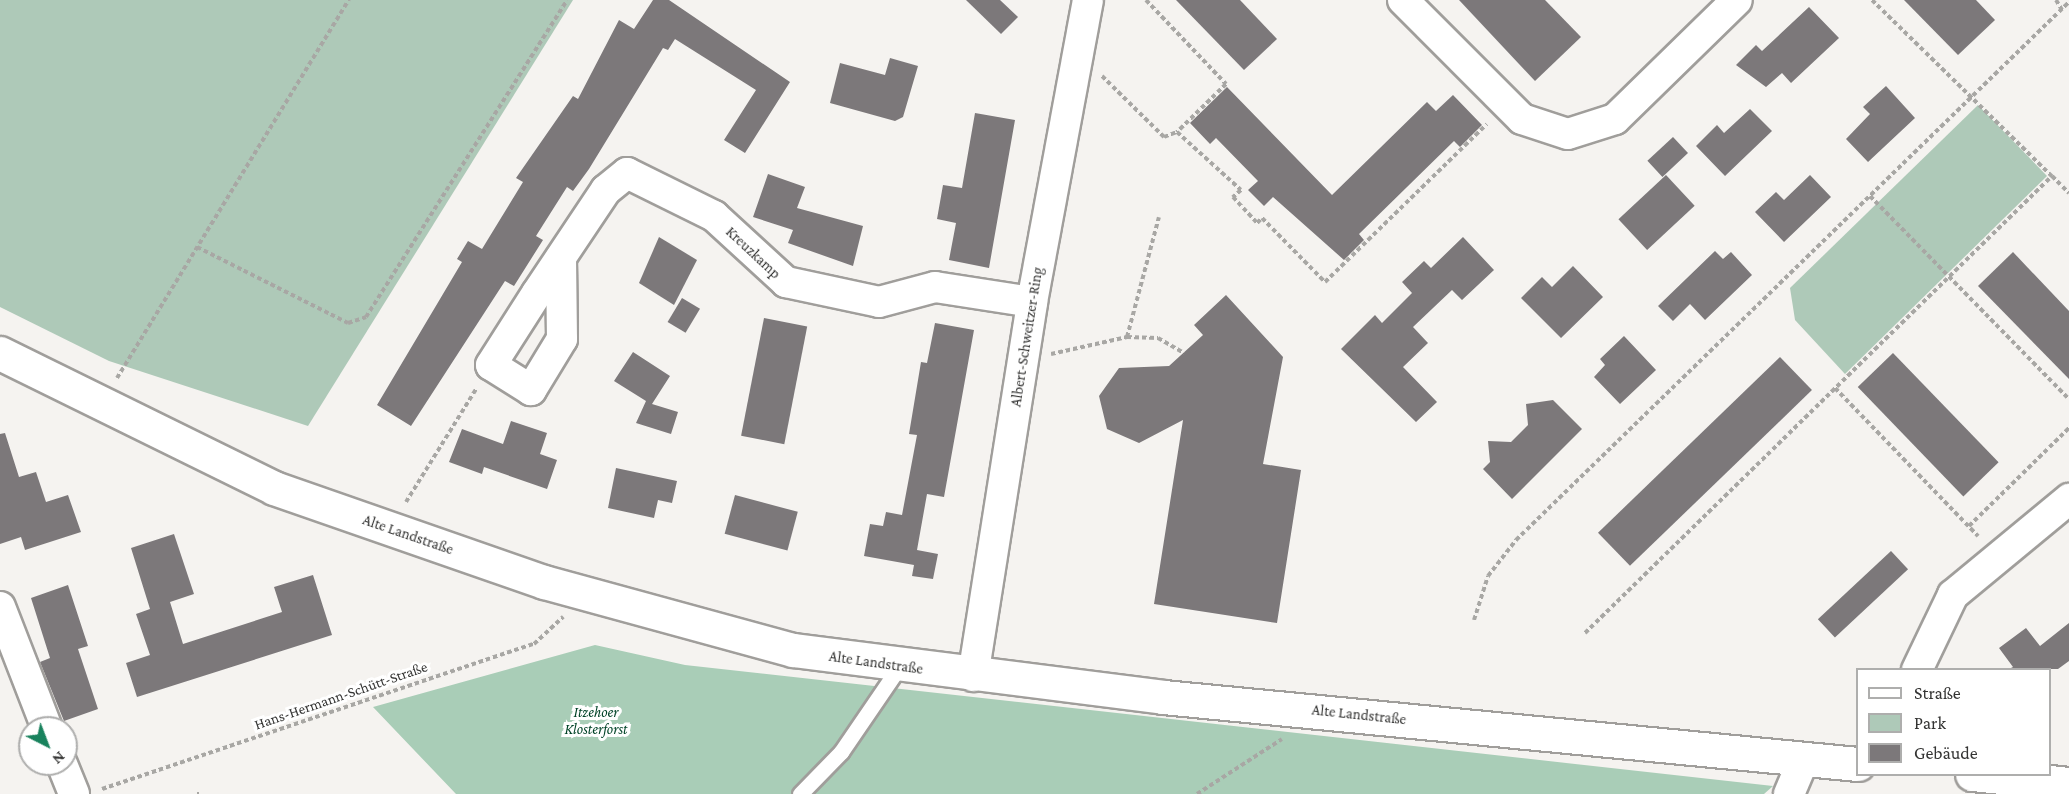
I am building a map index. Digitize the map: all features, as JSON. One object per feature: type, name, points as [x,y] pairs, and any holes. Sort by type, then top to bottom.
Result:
[{"type":"street","name":"Albert-Schweitzer-Ring","points":[[973,676],[1032,302],[1088,0]]},
{"type":"street","points":[[1403,0],[1507,105],[1529,124],[1554,132],[1604,126],[1737,0]]},
{"type":"street","name":"Kreuzkamp","points":[[491,365],[606,190],[627,173],[714,216],[786,282],[879,302],[935,287],[1032,302]]},
{"type":"street","points":[[491,365],[531,390],[562,339],[561,258]]},
{"type":"street","name":"Alte Landstraße","points":[[0,354],[99,407],[245,476],[391,530],[583,593],[794,650],[973,676],[1856,764]]},
{"type":"street","points":[[1917,668],[1953,595],[1997,555],[2069,499]]},
{"type":"street","points":[[0,607],[42,716]]},
{"type":"street","points":[[1789,794],[1804,759]]},
{"type":"street","points":[[73,776],[87,792]]},
{"type":"street","points":[[1991,776],[2069,784]]},
{"type":"lane","points":[[800,794],[841,752],[899,667]]},
{"type":"path","points":[[99,407],[349,0]]},
{"type":"path","points":[[197,247],[348,323],[366,317],[567,0]]},
{"type":"path","points":[[1078,53],[1164,137],[1177,132],[1226,84],[1146,0]]},
{"type":"path","points":[[1872,0],[1974,95],[2069,193]]},
{"type":"path","points":[[2056,0],[2062,10]]},
{"type":"path","points":[[1474,621],[1488,576],[1516,540],[2069,2]]},
{"type":"path","points":[[1177,132],[1241,190],[1233,198],[1257,223],[1262,218],[1325,282],[1507,105]]},
{"type":"path","points":[[1585,633],[2052,176]]},
{"type":"path","points":[[1870,196],[2069,399]]},
{"type":"path","points":[[1127,337],[1159,217]]},
{"type":"path","points":[[1024,356],[1066,354],[1127,337],[1158,338],[1184,353]]},
{"type":"path","points":[[391,530],[491,365]]},
{"type":"path","points":[[1835,388],[1997,555]]},
{"type":"path","points":[[1969,527],[2069,428]]},
{"type":"path","name":"Hans-Hermann-Schütt-Straße","points":[[87,792],[534,644],[583,593]]},
{"type":"path","points":[[1197,794],[1286,737]]},
{"type":"green space","points":[[0,0],[573,0],[308,426],[109,361],[0,307]]},
{"type":"green space","points":[[1978,105],[2047,176],[1845,374],[1795,320],[1790,288]]},
{"type":"green space","name":"Itzehoer Klosterforst","points":[[595,645],[685,665],[1773,786],[1764,794],[456,794],[373,707]]},
{"type":"building","points":[[653,0],[669,0],[790,82],[745,153],[724,140],[756,90],[675,39],[668,50],[663,48],[589,169],[573,191],[567,187],[536,236],[543,240],[514,286],[505,281],[411,426],[377,405],[462,262],[457,259],[468,241],[482,249],[523,182],[516,178],[573,96],[578,99],[619,20],[634,29]]},
{"type":"building","points":[[966,0],[1000,0],[1018,17],[1001,34]]},
{"type":"building","points":[[1176,0],[1240,0],[1277,39],[1244,70]]},
{"type":"building","points":[[1459,0],[1545,0],[1581,37],[1535,81]]},
{"type":"building","points":[[1904,0],[1976,0],[1995,20],[1958,55]]},
{"type":"building","points":[[1809,7],[1839,38],[1791,83],[1782,73],[1766,87],[1736,65],[1756,45],[1762,51]]},
{"type":"building","points":[[890,58],[918,66],[903,117],[895,121],[830,103],[840,63],[885,75]]},
{"type":"building","points":[[1886,86],[1915,118],[1868,162],[1846,139],[1870,114],[1863,107]]},
{"type":"building","points":[[1227,87],[1332,195],[1427,102],[1436,111],[1453,95],[1482,125],[1460,147],[1454,141],[1359,234],[1364,240],[1344,260],[1273,197],[1264,206],[1248,190],[1258,181],[1216,138],[1210,144],[1190,123]]},
{"type":"building","points":[[1750,109],[1772,131],[1725,176],[1696,146],[1717,125],[1724,133]]},
{"type":"building","points":[[975,113],[1015,120],[989,268],[949,260],[956,223],[937,219],[943,185],[962,188]]},
{"type":"building","points":[[1673,137],[1688,153],[1662,177],[1647,161]]},
{"type":"building","points":[[768,174],[805,187],[797,208],[863,226],[853,266],[788,243],[793,230],[753,217]]},
{"type":"building","points":[[1666,175],[1695,206],[1647,250],[1618,219]]},
{"type":"building","points":[[1810,175],[1831,197],[1784,242],[1755,212],[1776,192],[1784,200]]},
{"type":"building","points":[[659,237],[697,260],[674,305],[639,283]]},
{"type":"building","points":[[1463,237],[1494,270],[1462,300],[1452,290],[1413,327],[1428,343],[1403,367],[1437,402],[1416,422],[1341,349],[1375,315],[1382,323],[1412,293],[1402,282],[1424,261],[1431,268]]},
{"type":"building","points":[[1715,251],[1723,259],[1731,252],[1752,275],[1705,320],[1690,304],[1673,321],[1658,306]]},
{"type":"building","points":[[2013,252],[2069,311],[2069,379],[1978,286]]},
{"type":"building","points":[[1573,266],[1603,297],[1561,338],[1521,298],[1542,277],[1552,287]]},
{"type":"building","points":[[1226,295],[1283,357],[1263,464],[1301,470],[1277,623],[1154,604],[1183,420],[1139,443],[1107,429],[1099,396],[1119,368],[1169,366],[1203,335],[1194,325]]},
{"type":"building","points":[[682,298],[700,309],[686,333],[668,322]]},
{"type":"building","points":[[764,318],[807,326],[784,444],[741,436]]},
{"type":"building","points":[[935,323],[974,330],[944,497],[927,494],[917,550],[938,554],[933,579],[912,576],[914,565],[864,556],[870,524],[883,526],[886,512],[902,515],[917,435],[909,434],[921,362],[927,363]]},
{"type":"building","points":[[1624,336],[1656,370],[1620,404],[1594,377],[1605,365],[1600,359]]},
{"type":"building","points":[[633,352],[670,376],[652,404],[678,412],[671,434],[636,423],[646,401],[614,381]]},
{"type":"building","points":[[1893,353],[1999,462],[1963,496],[1858,387]]},
{"type":"building","points":[[1780,357],[1812,390],[1630,566],[1598,533]]},
{"type":"building","points":[[1553,400],[1582,429],[1512,499],[1483,469],[1490,462],[1488,441],[1511,442],[1528,425],[1526,404]]},
{"type":"building","points":[[511,421],[547,433],[540,454],[557,460],[547,489],[484,467],[482,474],[449,462],[462,429],[503,444]]},
{"type":"building","points":[[5,433],[19,477],[36,472],[46,502],[68,495],[81,532],[25,550],[21,537],[0,544],[0,434]]},
{"type":"building","points":[[616,468],[677,481],[672,503],[658,500],[654,518],[608,508]]},
{"type":"building","points":[[735,495],[798,512],[787,550],[725,534]]},
{"type":"building","points":[[174,534],[194,594],[170,602],[183,644],[282,612],[274,587],[313,575],[332,635],[137,697],[126,663],[150,655],[136,614],[150,609],[131,548]]},
{"type":"building","points":[[1891,551],[1908,569],[1835,637],[1818,619]]},
{"type":"building","points":[[68,585],[88,646],[78,649],[98,709],[78,716],[62,716],[40,662],[50,658],[31,598]]},
{"type":"building","points":[[2069,623],[2069,661],[2058,669],[2011,668],[2013,667],[1999,648],[2026,628],[2040,646]]}]
